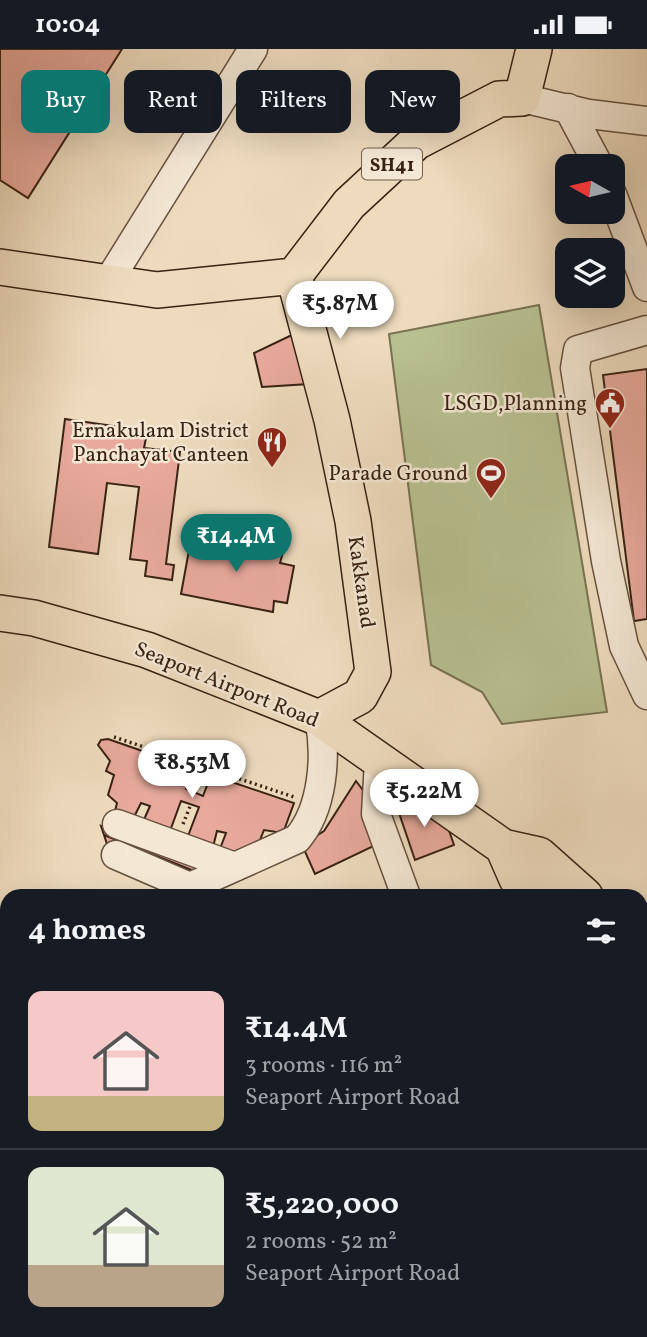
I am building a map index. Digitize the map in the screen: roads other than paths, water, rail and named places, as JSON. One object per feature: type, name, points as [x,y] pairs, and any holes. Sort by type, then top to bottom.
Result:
[{"type":"main road","points":[[522,98],[534,49]]},
{"type":"main road","name":"SH41","points":[[294,276],[349,204],[416,142],[499,99],[522,98]]},
{"type":"main road","points":[[0,267],[158,290],[294,276]]},
{"type":"main road","name":"Kakkanad","points":[[294,276],[332,420],[354,521],[373,672],[360,696],[319,718]]},
{"type":"main road","name":"Seaport Airport Road","points":[[0,613],[34,618],[147,650],[319,718],[503,847],[539,855],[577,889]]},
{"type":"main road","points":[[503,847],[517,879],[528,889]]},
{"type":"street","points":[[108,282],[253,49]]},
{"type":"street","points":[[522,98],[589,114],[647,121]]},
{"type":"street","points":[[568,108],[593,154]]},
{"type":"street","points":[[623,224],[647,287]]},
{"type":"street","points":[[647,330],[578,350],[575,367],[608,573],[624,646],[647,695]]},
{"type":"street","points":[[116,855],[190,887],[297,839],[309,825],[322,758],[323,740],[319,718]]},
{"type":"street","points":[[379,761],[376,814],[404,889]]},
{"type":"street","points":[[117,824],[235,867]]},
{"type":"street","points":[[503,847],[507,889]]},
{"type":"place","name":"LSGD,Planning","points":[[610,430]]},
{"type":"place","name":"Ernakulam District Panchayat Canteen","points":[[272,469]]},
{"type":"place","name":"Parade Ground","points":[[491,500]]}]
